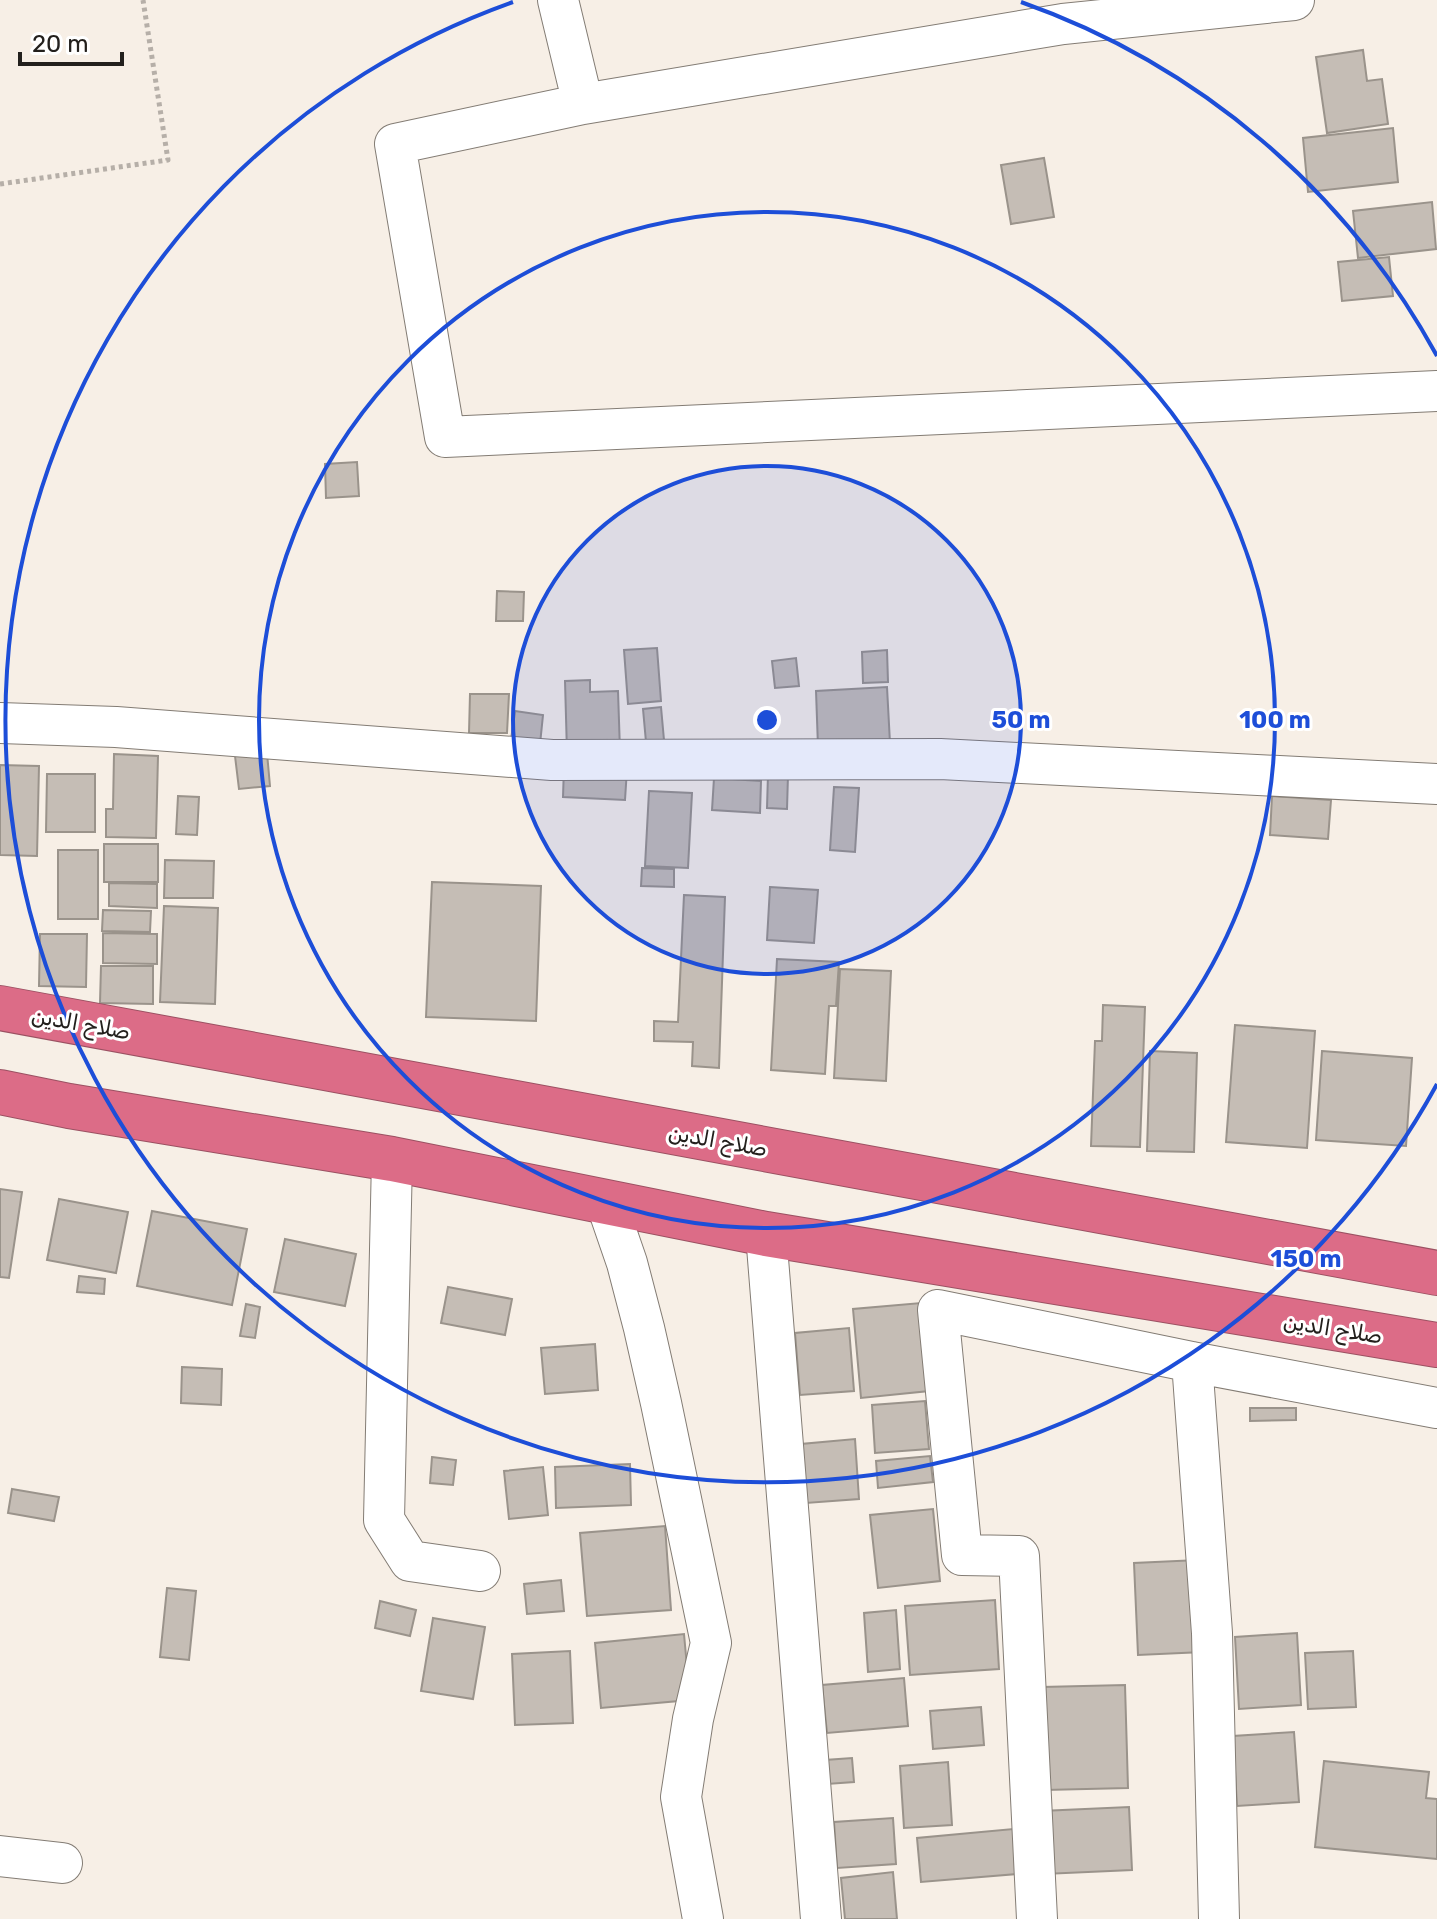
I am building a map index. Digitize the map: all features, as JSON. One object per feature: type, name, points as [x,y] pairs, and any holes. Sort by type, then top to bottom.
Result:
[{"type":"highway","name":"صلاح الدين","points":[[0,1008],[1437,1273]]},
{"type":"highway","name":"صلاح الدين","points":[[0,1092],[392,1159],[766,1234],[1437,1345]]},
{"type":"street","points":[[558,0],[583,104]]},
{"type":"street","points":[[1294,0],[1063,24],[583,104],[395,144],[445,437],[1437,391]]},
{"type":"street","points":[[0,723],[132,728],[552,760],[940,759],[1437,784]]},
{"type":"street","points":[[392,1159],[384,1520],[410,1561],[480,1571]]},
{"type":"street","points":[[606,1202],[627,1263],[644,1328],[711,1643],[693,1719],[681,1797],[703,1919]]},
{"type":"street","points":[[766,1234],[821,1919]]},
{"type":"street","points":[[1037,1919],[1019,1556],[962,1555],[938,1310],[1437,1408]]},
{"type":"street","points":[[1192,1362],[1212,1633],[1219,1919]]},
{"type":"street","points":[[0,1856],[62,1863]]},
{"type":"path","points":[[0,184],[168,160],[143,0]]},
{"type":"building","points":[[1363,50],[1367,81],[1382,79],[1388,124],[1327,133],[1316,57]]},
{"type":"building","points":[[1393,128],[1398,182],[1308,192],[1303,138]]},
{"type":"building","points":[[1044,158],[1054,217],[1011,224],[1001,165]]},
{"type":"building","points":[[1432,202],[1436,249],[1358,258],[1353,211]]},
{"type":"building","points":[[1389,257],[1393,296],[1342,301],[1338,262]]},
{"type":"building","points":[[357,462],[359,496],[326,498],[325,464]]},
{"type":"building","points":[[497,591],[524,592],[523,621],[496,621]]},
{"type":"building","points":[[657,648],[661,701],[628,704],[624,650]]},
{"type":"building","points":[[887,650],[888,682],[863,683],[862,652]]},
{"type":"building","points":[[796,658],[799,686],[775,688],[772,661]]},
{"type":"building","points":[[590,680],[590,692],[618,691],[620,751],[567,753],[565,681]]},
{"type":"building","points":[[887,687],[890,743],[818,747],[816,691]]},
{"type":"building","points":[[470,694],[509,694],[507,733],[469,733]]},
{"type":"building","points":[[661,707],[664,740],[646,742],[643,709]]},
{"type":"building","points":[[515,711],[543,715],[540,744],[511,740]]},
{"type":"building","points":[[267,753],[270,786],[239,789],[235,756]]},
{"type":"building","points":[[114,754],[158,756],[156,838],[106,837],[106,809],[113,809]]},
{"type":"building","points":[[0,765],[39,766],[37,856],[0,855]]},
{"type":"building","points":[[564,766],[627,769],[625,800],[563,797]]},
{"type":"building","points":[[47,774],[95,774],[95,832],[46,832]]},
{"type":"building","points":[[768,774],[788,775],[787,809],[767,808]]},
{"type":"building","points":[[714,778],[761,781],[760,813],[712,810]]},
{"type":"building","points":[[834,787],[859,788],[855,852],[830,850]]},
{"type":"building","points":[[649,791],[692,793],[688,868],[645,866]]},
{"type":"building","points":[[178,796],[199,797],[197,835],[176,834]]},
{"type":"building","points":[[1272,796],[1331,800],[1328,839],[1270,835]]},
{"type":"building","points":[[104,844],[158,844],[158,882],[104,882]]},
{"type":"building","points":[[58,850],[98,850],[98,919],[58,919]]},
{"type":"building","points":[[165,860],[214,861],[213,898],[164,898]]},
{"type":"building","points":[[642,868],[674,869],[674,887],[641,886]]},
{"type":"building","points":[[432,882],[541,886],[536,1021],[426,1017]]},
{"type":"building","points":[[109,883],[157,884],[157,908],[109,906]]},
{"type":"building","points":[[770,887],[818,890],[814,943],[767,940]]},
{"type":"building","points":[[684,895],[725,897],[719,1068],[692,1066],[693,1042],[654,1041],[654,1021],[678,1022]]},
{"type":"building","points":[[164,906],[218,908],[215,1004],[160,1002]]},
{"type":"building","points":[[103,910],[151,911],[150,932],[102,931]]},
{"type":"building","points":[[103,933],[157,934],[157,964],[103,963]]},
{"type":"building","points":[[40,934],[87,934],[86,987],[39,986]]},
{"type":"building","points":[[777,959],[839,962],[836,1006],[829,1006],[825,1074],[771,1070]]},
{"type":"building","points":[[101,966],[153,966],[153,1004],[100,1003]]},
{"type":"building","points":[[840,969],[891,971],[886,1081],[834,1078]]},
{"type":"building","points":[[1103,1005],[1145,1007],[1140,1147],[1091,1146],[1095,1041],[1102,1041]]},
{"type":"building","points":[[1235,1025],[1315,1031],[1307,1148],[1226,1142]]},
{"type":"building","points":[[1150,1051],[1197,1053],[1194,1152],[1147,1151]]},
{"type":"building","points":[[1322,1051],[1412,1058],[1406,1146],[1316,1140]]},
{"type":"building","points":[[0,1189],[22,1192],[9,1278],[0,1277]]},
{"type":"building","points":[[59,1199],[128,1212],[116,1273],[47,1260]]},
{"type":"building","points":[[152,1211],[247,1229],[232,1305],[137,1286]]},
{"type":"building","points":[[285,1239],[356,1254],[345,1306],[274,1292]]},
{"type":"building","points":[[79,1276],[105,1279],[104,1294],[77,1292]]},
{"type":"building","points":[[448,1287],[512,1299],[505,1335],[441,1323]]},
{"type":"building","points":[[921,1303],[929,1391],[861,1398],[853,1309]]},
{"type":"building","points":[[246,1304],[260,1307],[255,1338],[240,1336]]},
{"type":"building","points":[[849,1328],[854,1391],[800,1395],[795,1333]]},
{"type":"building","points":[[595,1344],[598,1390],[545,1394],[541,1348]]},
{"type":"building","points":[[182,1367],[222,1369],[221,1405],[181,1403]]},
{"type":"building","points":[[925,1401],[929,1449],[875,1453],[872,1405]]},
{"type":"building","points":[[1250,1408],[1296,1408],[1296,1420],[1250,1421]]},
{"type":"building","points":[[855,1439],[859,1499],[806,1503],[801,1444]]},
{"type":"building","points":[[930,1456],[933,1482],[878,1488],[876,1461]]},
{"type":"building","points":[[432,1457],[456,1460],[453,1485],[430,1483]]},
{"type":"building","points":[[630,1464],[631,1505],[556,1508],[555,1467]]},
{"type":"building","points":[[543,1467],[548,1515],[509,1519],[504,1471]]},
{"type":"building","points":[[12,1489],[59,1497],[54,1521],[8,1513]]},
{"type":"building","points":[[933,1509],[940,1581],[878,1588],[870,1515]]},
{"type":"building","points":[[665,1526],[671,1610],[587,1616],[580,1533]]},
{"type":"building","points":[[1198,1560],[1203,1652],[1138,1655],[1134,1563]]},
{"type":"building","points":[[561,1580],[564,1611],[527,1614],[524,1584]]},
{"type":"building","points":[[167,1588],[196,1591],[189,1660],[160,1657]]},
{"type":"building","points":[[995,1600],[999,1669],[910,1675],[905,1606]]},
{"type":"building","points":[[380,1601],[416,1610],[410,1636],[375,1628]]},
{"type":"building","points":[[896,1610],[900,1669],[868,1672],[864,1613]]},
{"type":"building","points":[[433,1618],[485,1627],[473,1699],[421,1691]]},
{"type":"building","points":[[1297,1633],[1301,1705],[1239,1709],[1235,1637]]},
{"type":"building","points":[[684,1634],[690,1700],[601,1708],[595,1643]]},
{"type":"building","points":[[570,1651],[573,1723],[515,1725],[512,1654]]},
{"type":"building","points":[[1353,1651],[1356,1707],[1308,1709],[1305,1653]]},
{"type":"building","points":[[904,1678],[908,1726],[827,1733],[822,1685]]},
{"type":"building","points":[[1125,1685],[1128,1788],[1045,1790],[1042,1687]]},
{"type":"building","points":[[981,1707],[984,1745],[933,1749],[930,1711]]},
{"type":"building","points":[[1294,1732],[1299,1802],[1237,1806],[1233,1736]]},
{"type":"building","points":[[852,1758],[854,1782],[827,1784],[825,1760]]},
{"type":"building","points":[[1324,1761],[1429,1772],[1426,1798],[1437,1799],[1437,1859],[1315,1847]]},
{"type":"building","points":[[948,1762],[952,1825],[904,1828],[900,1766]]},
{"type":"building","points":[[1129,1807],[1132,1870],[1044,1874],[1041,1811]]},
{"type":"building","points":[[893,1818],[896,1864],[837,1868],[834,1822]]},
{"type":"building","points":[[1013,1829],[1017,1874],[921,1882],[917,1838]]},
{"type":"building","points":[[893,1872],[897,1919],[845,1919],[841,1878]]}]
